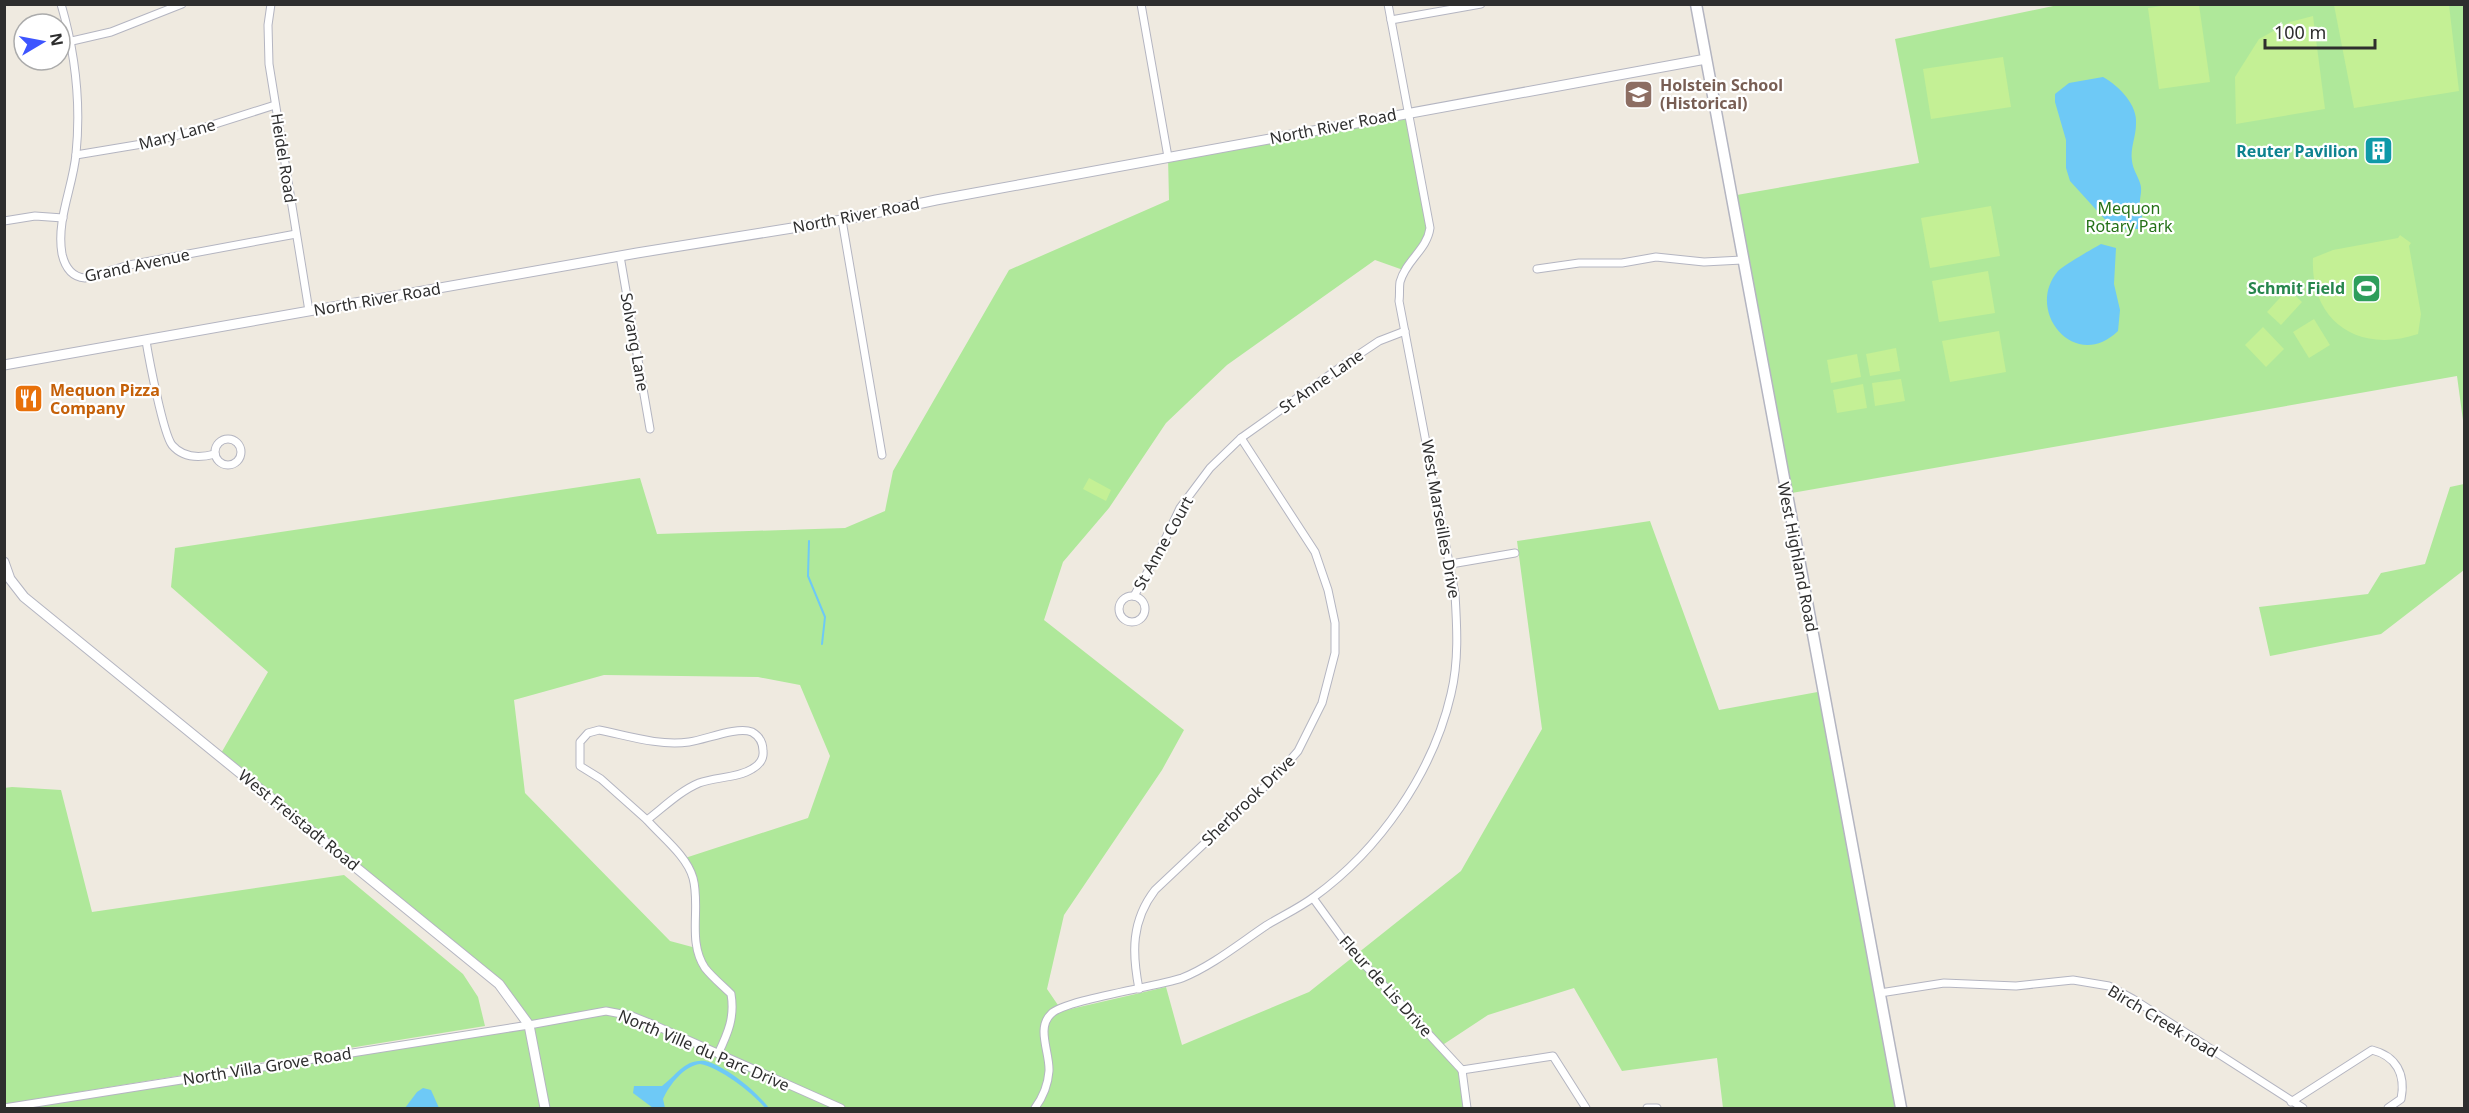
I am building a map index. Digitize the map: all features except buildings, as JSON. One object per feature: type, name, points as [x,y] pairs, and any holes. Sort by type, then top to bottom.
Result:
[{"type":"main road","name":"West Highland Road","points":[[1696,4],[1901,1108]]},
{"type":"street","points":[[72,41],[111,32],[182,4]]},
{"type":"street","name":"Heidel Road","points":[[271,4],[268,44],[275,105],[309,311]]},
{"type":"street","points":[[1141,4],[1168,157]]},
{"type":"street","name":"West Marseilles Drive","points":[[1035,1108],[1048,1082],[1049,1068],[1044,1033],[1050,1014],[1057,1009],[1076,1003],[1139,989],[1197,972],[1313,898],[1358,859],[1389,823],[1414,785],[1437,738],[1451,693],[1458,638],[1451,564],[1399,301],[1400,282],[1429,238],[1430,228],[1388,4]]},
{"type":"street","points":[[1391,20],[1481,4]]},
{"type":"street","name":"Grand Avenue","points":[[72,41],[76,94],[76,155],[63,218],[61,246],[64,262],[73,275],[85,278],[129,265],[296,234]]},
{"type":"street","name":"North River Road","points":[[4,365],[620,256],[842,220],[947,198],[1706,58]]},
{"type":"street","name":"Mary Lane","points":[[76,155],[142,144],[190,132],[275,105]]},
{"type":"street","points":[[4,221],[34,216],[63,218]]},
{"type":"street","points":[[842,220],[882,456]]},
{"type":"street","name":"Solvang Lane","points":[[620,256],[650,429]]},
{"type":"street","points":[[1537,269],[1579,263],[1622,263],[1656,257],[1704,262],[1742,260]]},
{"type":"street","name":"St Anne Lane","points":[[1241,438],[1379,341],[1405,331]]},
{"type":"street","points":[[146,341],[165,427],[172,444],[186,455],[202,458],[215,454]]},
{"type":"street","name":"St Anne Court","points":[[1134,596],[1194,486],[1241,438]]},
{"type":"street","name":"Sherbrook Drive","points":[[1139,989],[1134,963],[1134,940],[1137,920],[1145,903],[1163,882],[1277,775],[1298,751],[1322,703],[1335,653],[1335,623],[1328,590],[1315,552],[1241,438]]},
{"type":"street","points":[[1451,564],[1515,553]]},
{"type":"street","name":"West Freistadt Road","points":[[4,562],[10,579],[24,597],[500,984],[529,1026],[545,1108]]},
{"type":"street","points":[[647,820],[686,789],[715,778],[750,770],[761,761],[763,751],[759,738],[750,732],[737,732],[689,742],[652,742],[599,730],[588,733],[580,742],[580,766],[601,779],[647,820],[688,865],[696,892],[695,940],[698,954],[713,978],[731,994],[733,1017],[718,1054]]},
{"type":"street","name":"Fleur de Lis Drive","points":[[1313,898],[1350,949],[1462,1070]]},
{"type":"street","name":"Birch Creek road","points":[[1880,993],[1944,983],[2016,986],[2073,980],[2109,986],[2303,1108]]},
{"type":"street","name":"North Ville du Parc Drive","points":[[529,1026],[596,1012],[615,1011],[642,1020],[841,1108]]},
{"type":"street","name":"North Villa Grove Road","points":[[4,1108],[529,1026]]},
{"type":"street","points":[[2291,1102],[2372,1050],[2385,1053],[2399,1069],[2404,1086],[2401,1099],[2388,1108]]},
{"type":"street","points":[[1467,1108],[1462,1070],[1553,1056],[1586,1108]]},
{"type":"street","points":[[1647,1108],[1657,1108]]},
{"type":"green space","points":[[2175,4],[2199,5],[2210,82],[2159,89],[2148,8]]},
{"type":"green space","name":"Mequon Rotary Park","points":[[2058,5],[2464,5],[2464,428],[2457,376],[1786,494],[1731,196],[1919,163],[1895,39]]},
{"type":"green space","points":[[2334,5],[2449,5],[2459,91],[2354,108]]},
{"type":"green space","points":[[2313,16],[2325,109],[2236,124],[2235,77],[2259,39],[2290,22]]},
{"type":"green space","points":[[2003,57],[2011,107],[1931,119],[1923,69]]},
{"type":"green space","points":[[1408,112],[1430,228],[1406,271],[1375,260],[1227,365],[1166,423],[1109,508],[1063,562],[1044,620],[1184,730],[1162,770],[1064,915],[1047,989],[1062,1011],[1166,987],[1182,1045],[1309,992],[1461,871],[1542,729],[1517,541],[1650,521],[1719,710],[1823,691],[1901,1108],[1723,1108],[1717,1058],[1622,1071],[1574,988],[1488,1015],[1441,1046],[1462,1070],[1467,1108],[5,1108],[529,1025],[515,1003],[220,755],[268,672],[171,587],[175,548],[640,478],[657,534],[845,528],[885,511],[893,471],[1009,270],[1169,200],[1168,157]],"holes":[[[604,675],[758,677],[800,685],[830,756],[808,818],[682,859],[696,892],[696,948],[670,941],[525,793],[514,700]]]},
{"type":"green space","points":[[1991,206],[2000,256],[1930,268],[1921,218]]},
{"type":"green space","name":"Schmit Field","points":[[2400,235],[2411,243],[2409,246],[2421,314],[2418,334],[2396,339],[2376,340],[2358,336],[2342,328],[2329,315],[2320,300],[2314,280],[2313,258],[2333,250],[2398,238]]},
{"type":"green space","points":[[1988,271],[1995,313],[1939,322],[1932,281]]},
{"type":"green space","points":[[2288,289],[2302,302],[2281,325],[2267,312]]},
{"type":"green space","points":[[2314,319],[2330,345],[2309,358],[2293,332]]},
{"type":"green space","points":[[2263,327],[2284,349],[2266,367],[2245,345]]},
{"type":"green space","points":[[1999,331],[2006,372],[1950,382],[1942,341]]},
{"type":"green space","points":[[1896,348],[1900,371],[1870,376],[1866,354]]},
{"type":"green space","points":[[1857,354],[1861,377],[1831,383],[1827,360]]},
{"type":"green space","points":[[1901,379],[1905,401],[1875,406],[1872,383]]},
{"type":"green space","points":[[1863,384],[1867,408],[1837,413],[1833,390]]},
{"type":"green space","points":[[1089,478],[1111,490],[1106,501],[1083,489]]},
{"type":"green space","points":[[2464,484],[2464,570],[2381,634],[2270,656],[2259,607],[2368,594],[2381,573],[2425,564],[2450,487]]},
{"type":"green space","points":[[4,788],[61,790],[92,912],[344,875],[463,974],[478,997],[485,1026],[5,1104]]},
{"type":"water","points":[[2103,77],[2115,85],[2131,103],[2136,117],[2132,156],[2133,167],[2141,186],[2143,229],[2124,229],[2110,225],[2070,181],[2066,168],[2066,140],[2055,102],[2055,94],[2069,83]]},
{"type":"water","points":[[2101,244],[2116,248],[2114,284],[2120,310],[2118,331],[2102,342],[2086,345],[2071,341],[2059,332],[2051,319],[2047,303],[2049,287],[2061,268]]},
{"type":"water","points":[[705,1061],[722,1068],[740,1080],[769,1108],[765,1108],[726,1075],[700,1064],[688,1068],[669,1087],[663,1099],[665,1108],[653,1108],[633,1093],[634,1086],[662,1086],[686,1065]]},
{"type":"water","points":[[423,1088],[431,1090],[439,1108],[405,1108],[417,1092]]},
{"type":"waterway","points":[[809,541],[808,576],[825,617],[822,644]]},
{"type":"place","name":"Holstein School (Historical)","points":[[1639,94]]},
{"type":"place","name":"Reuter Pavilion","points":[[2379,151]]},
{"type":"place","name":"Schmit Field","points":[[2366,288]]},
{"type":"place","name":"Mequon Pizza Company","points":[[29,399]]}]
